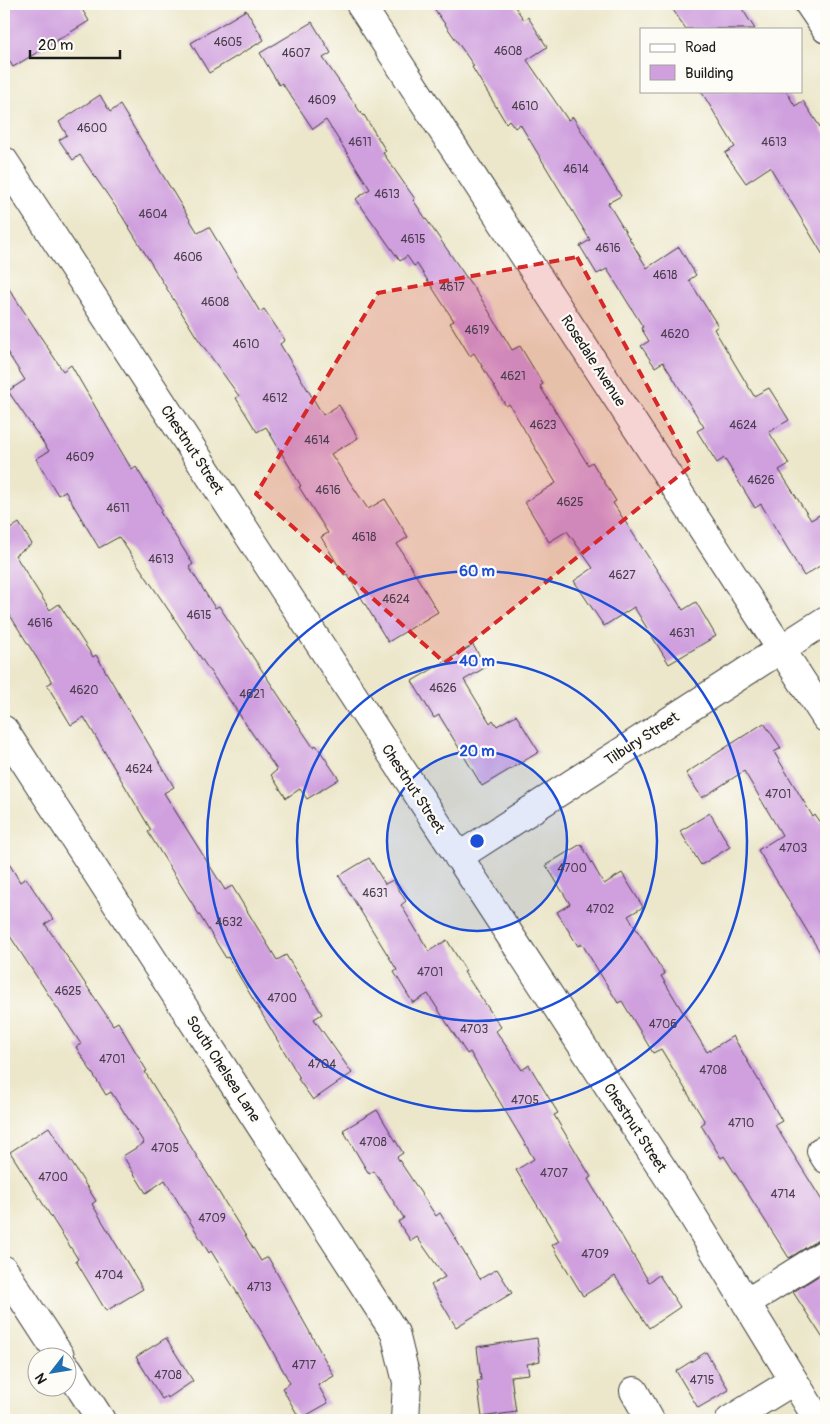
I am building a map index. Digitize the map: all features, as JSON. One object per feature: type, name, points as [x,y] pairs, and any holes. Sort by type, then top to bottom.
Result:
[{"type":"street","name":"Rosedale Avenue","points":[[360,4],[826,718]]},
{"type":"street","points":[[810,4],[826,29]]},
{"type":"street","name":"Chestnut Street","points":[[4,162],[683,1200],[818,1420]]},
{"type":"street","name":"Tilbury Street","points":[[458,857],[826,620]]},
{"type":"street","name":"South Chelsea Lane","points":[[4,730],[395,1333],[406,1382],[405,1420]]},
{"type":"street","points":[[746,1303],[826,1253]]},
{"type":"street","points":[[4,1270],[53,1346]]},
{"type":"street","points":[[730,1420],[793,1381]]},
{"type":"street","points":[[78,1384],[101,1420]]},
{"type":"street","points":[[634,1392],[650,1420]]},
{"type":"highlighted area","points":[[577,257],[691,466],[445,663],[256,494],[378,293]]},
{"type":"building","points":[[4,4],[79,4],[89,21],[13,67],[4,52]]},
{"type":"building","points":[[431,4],[513,4],[524,20],[528,17],[547,47],[527,60],[568,120],[573,117],[621,196],[608,203],[647,268],[679,247],[696,275],[689,280],[718,326],[714,329],[754,396],[769,388],[789,420],[769,432],[789,464],[779,470],[811,520],[826,511],[826,562],[804,576],[761,504],[755,508],[724,458],[717,463],[697,431],[704,427],[663,362],[655,367],[641,346],[649,341],[641,328],[643,327],[607,269],[597,274],[580,246],[590,240],[520,124],[515,128],[509,120],[506,123],[472,67],[474,66]]},
{"type":"building","points":[[669,4],[739,4],[754,28],[685,28]]},
{"type":"building","points":[[246,10],[264,40],[209,73],[191,43]]},
{"type":"building","points":[[312,22],[331,53],[323,58],[364,115],[386,151],[383,153],[415,199],[413,200],[484,303],[512,350],[520,346],[543,384],[540,386],[588,465],[592,462],[616,501],[613,503],[683,610],[696,602],[716,636],[669,664],[634,607],[604,626],[574,581],[593,568],[567,531],[549,542],[525,502],[556,483],[509,404],[506,406],[474,353],[470,356],[450,323],[454,321],[417,264],[414,266],[407,256],[400,261],[356,199],[370,189],[326,120],[313,129],[282,83],[279,85],[260,53]]},
{"type":"building","points":[[702,92],[787,92],[795,106],[803,101],[826,136],[826,260],[770,167],[746,183],[725,153],[735,147]]},
{"type":"building","points":[[100,95],[110,112],[120,105],[198,233],[209,227],[260,312],[264,309],[285,340],[280,344],[323,415],[339,405],[358,438],[331,454],[368,509],[385,499],[408,537],[397,544],[438,612],[388,642],[347,574],[344,575],[321,537],[328,533],[299,487],[301,486],[266,427],[257,432],[236,398],[239,396],[196,336],[122,216],[80,155],[73,160],[59,140],[67,135],[59,122]]},
{"type":"building","points":[[4,281],[63,371],[71,365],[132,470],[136,467],[162,510],[160,512],[193,564],[189,567],[215,608],[219,606],[313,747],[316,745],[339,779],[307,799],[300,789],[286,798],[271,775],[277,770],[119,537],[99,548],[65,491],[58,495],[36,459],[49,451],[8,391],[25,380],[4,347]]},
{"type":"building","points":[[19,523],[32,544],[15,555],[50,610],[59,604],[93,657],[96,655],[174,787],[164,793],[225,890],[232,886],[277,960],[286,955],[322,1014],[314,1019],[352,1073],[313,1100],[298,1079],[300,1078],[228,957],[226,958],[148,832],[151,830],[84,717],[71,725],[47,685],[52,682],[4,606],[4,533]]},
{"type":"building","points":[[473,645],[486,667],[464,680],[490,723],[493,720],[497,726],[516,715],[539,752],[482,786],[439,715],[434,718],[412,681]]},
{"type":"building","points":[[764,723],[781,748],[774,752],[813,817],[815,815],[826,833],[826,962],[758,850],[782,835],[744,771],[702,798],[686,773]]},
{"type":"building","points":[[710,813],[730,847],[701,865],[680,831]]},
{"type":"building","points":[[581,844],[604,884],[622,873],[643,907],[628,916],[665,974],[661,976],[707,1052],[733,1036],[782,1121],[775,1125],[826,1207],[826,1238],[818,1240],[789,1258],[724,1156],[721,1158],[701,1125],[705,1122],[661,1049],[653,1053],[622,1001],[618,1003],[582,944],[578,946],[557,912],[570,904],[546,865]]},
{"type":"building","points":[[4,855],[20,882],[26,878],[53,919],[45,924],[113,1025],[118,1022],[147,1071],[145,1072],[261,1261],[268,1257],[334,1376],[318,1385],[328,1403],[300,1419],[282,1388],[290,1383],[264,1336],[211,1251],[209,1253],[165,1180],[146,1193],[123,1156],[144,1143],[111,1092],[106,1095],[76,1047],[81,1044],[4,927]]},
{"type":"building","points":[[369,858],[385,884],[393,880],[406,901],[401,905],[429,951],[447,940],[466,971],[464,972],[501,1027],[496,1031],[522,1070],[529,1065],[558,1113],[554,1115],[591,1177],[588,1179],[649,1282],[659,1275],[680,1307],[649,1328],[615,1276],[583,1296],[552,1245],[559,1241],[516,1170],[534,1159],[470,1052],[467,1054],[428,994],[413,1003],[394,972],[397,970],[339,876]]},
{"type":"building","points":[[377,1110],[403,1153],[397,1157],[436,1216],[440,1213],[480,1279],[497,1269],[512,1293],[456,1327],[431,1285],[445,1277],[417,1237],[411,1241],[398,1222],[404,1218],[374,1171],[369,1174],[343,1130]]},
{"type":"building","points":[[49,1127],[96,1201],[92,1204],[143,1289],[106,1311],[76,1261],[78,1259],[10,1152]]},
{"type":"building","points":[[826,1271],[826,1343],[793,1292]]},
{"type":"building","points":[[166,1338],[193,1381],[168,1398],[167,1396],[162,1399],[136,1357]]},
{"type":"building","points":[[537,1338],[540,1361],[527,1364],[529,1374],[511,1376],[516,1412],[482,1417],[477,1381],[481,1380],[477,1347]]},
{"type":"building","points":[[706,1352],[729,1390],[698,1408],[676,1371]]}]
